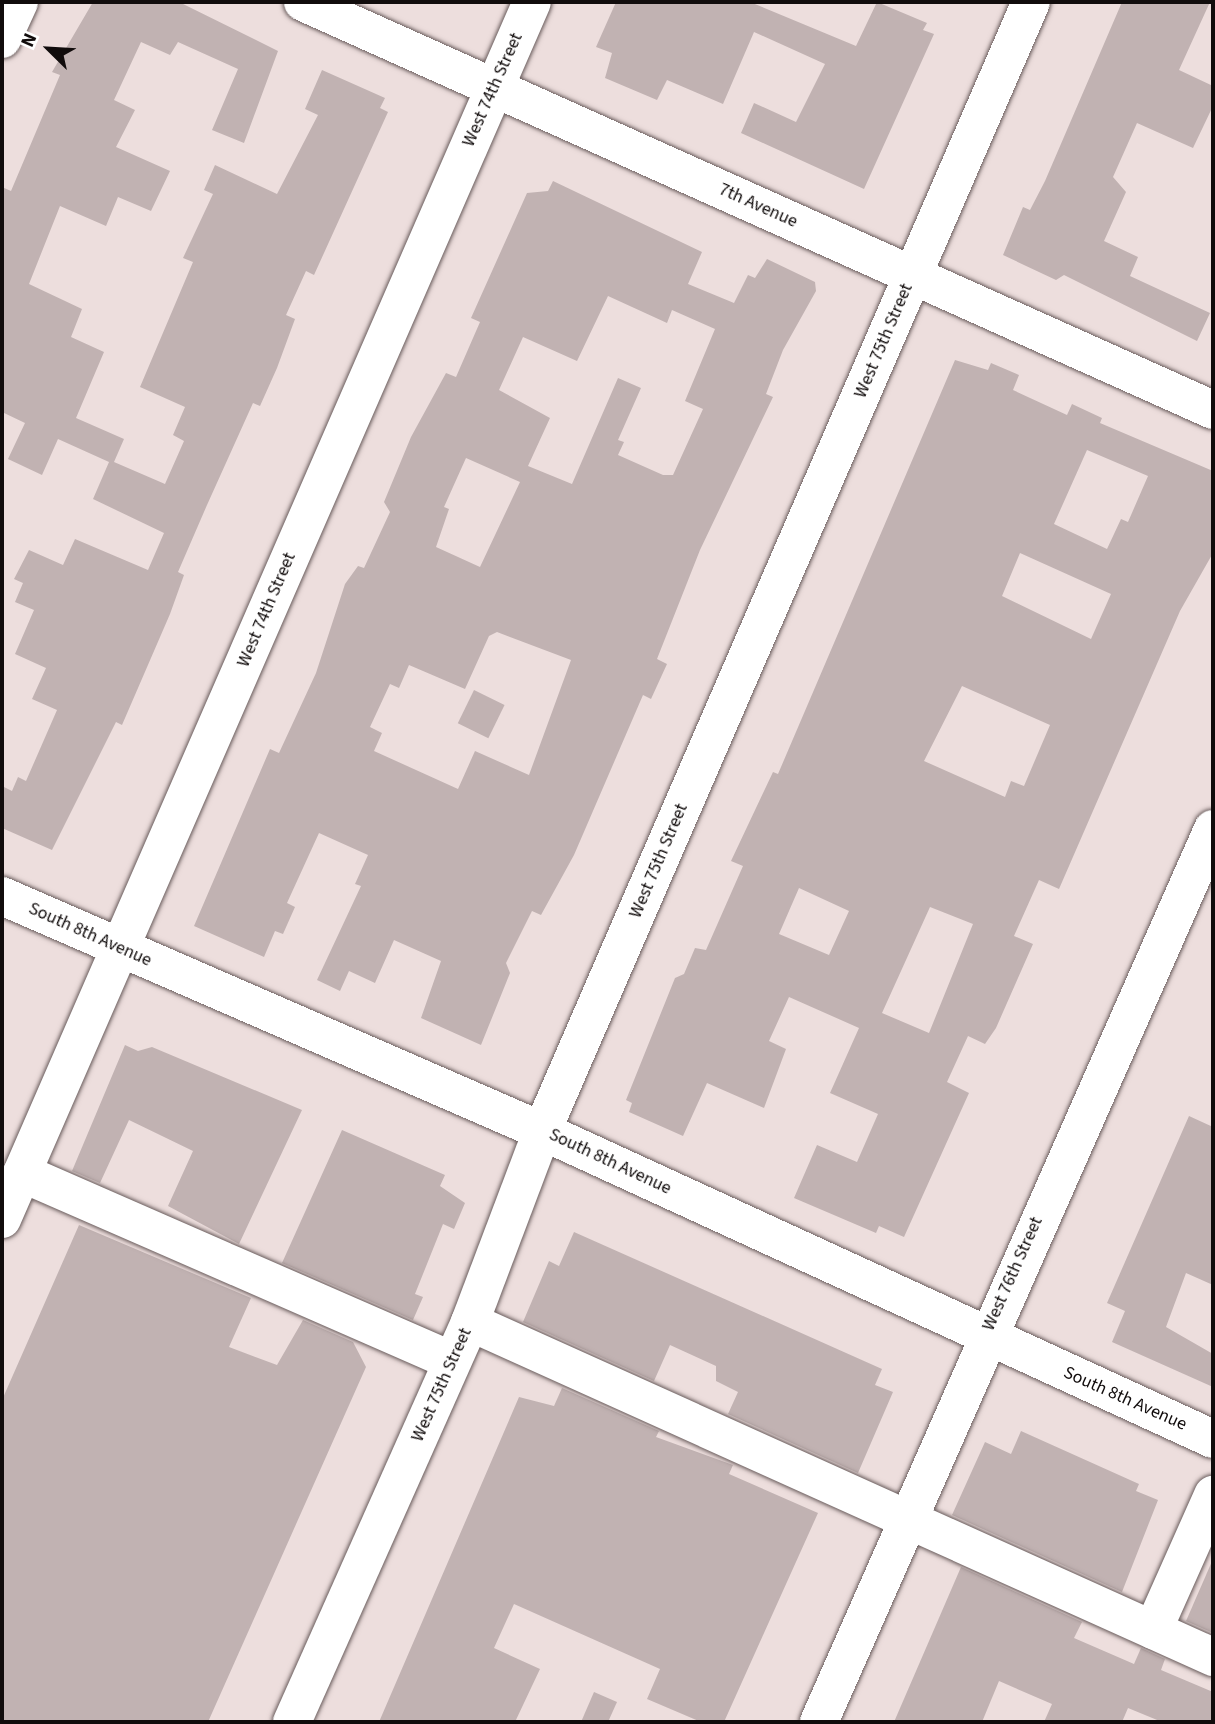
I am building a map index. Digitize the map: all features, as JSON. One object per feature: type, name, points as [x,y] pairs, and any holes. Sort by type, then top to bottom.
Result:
[{"type":"street","points":[[2,39],[19,2]]},
{"type":"street","name":"7th Avenue","points":[[303,2],[1213,410]]},
{"type":"street","name":"West 74th Street","points":[[2,1219],[532,2]]},
{"type":"street","name":"West 75th Street","points":[[292,1722],[470,1322],[542,1131],[1031,2]]},
{"type":"street","name":"West 76th Street","points":[[819,1722],[985,1337],[1213,829]]},
{"type":"street","name":"South 8th Avenue","points":[[2,896],[542,1131],[985,1337],[1213,1439]]},
{"type":"street","points":[[22,1173],[452,1361]]},
{"type":"street","points":[[470,1322],[1213,1657]]},
{"type":"street","points":[[1153,1630],[1213,1495]]},
{"type":"building","points":[[93,2],[179,2],[278,51],[244,143],[212,130],[238,69],[178,42],[170,55],[141,42],[114,100],[135,110],[116,147],[170,171],[151,211],[118,197],[106,226],[60,206],[29,284],[82,309],[71,337],[104,352],[76,418],[124,439],[114,462],[165,484],[184,441],[173,435],[185,407],[140,387],[193,262],[183,258],[213,194],[204,190],[215,165],[277,194],[318,115],[305,109],[322,70],[385,98],[380,108],[388,112],[314,275],[306,271],[286,315],[295,319],[277,368],[260,406],[253,403],[207,505],[178,572],[184,575],[170,614],[122,725],[116,722],[52,850],[2,828],[2,786],[12,791],[18,777],[26,781],[57,710],[32,699],[46,668],[15,654],[34,610],[15,602],[23,583],[14,579],[29,550],[63,565],[75,539],[148,570],[164,533],[93,499],[109,462],[58,439],[42,475],[8,459],[25,423],[2,412],[2,187],[11,191],[60,75],[52,72]]},
{"type":"building","points":[[616,2],[750,2],[856,46],[877,2],[927,23],[923,30],[934,34],[864,189],[741,133],[754,103],[796,122],[825,64],[754,32],[723,104],[667,80],[657,100],[605,78],[612,53],[596,47]]},
{"type":"building","points":[[1122,2],[1210,2],[1179,70],[1213,86],[1213,106],[1193,148],[1137,123],[1113,177],[1126,192],[1104,241],[1138,257],[1130,276],[1210,313],[1197,341],[1064,275],[1056,280],[1003,255],[1023,207],[1030,210],[1045,181]]},
{"type":"building","points":[[553,181],[702,252],[688,284],[734,303],[748,275],[755,278],[767,259],[815,282],[816,291],[783,350],[766,394],[773,397],[700,550],[657,659],[667,664],[651,699],[643,695],[574,855],[541,915],[532,911],[506,963],[510,973],[481,1045],[421,1018],[441,961],[394,940],[375,983],[349,971],[340,991],[317,980],[361,886],[355,884],[368,855],[319,833],[287,903],[295,907],[283,934],[275,931],[264,957],[194,926],[270,749],[279,753],[316,673],[345,584],[358,566],[364,568],[390,512],[384,502],[411,437],[446,373],[456,377],[480,322],[471,318],[527,193],[548,191]],"holes":[[[608,296],[667,323],[672,310],[715,329],[685,401],[703,409],[673,475],[663,475],[618,455],[624,442],[618,440],[641,388],[618,378],[572,484],[528,466],[550,418],[499,390],[523,337],[577,361]],[[466,458],[520,482],[480,567],[436,547],[449,509],[444,507]],[[497,632],[571,660],[529,775],[475,751],[458,789],[374,751],[382,733],[370,727],[390,684],[399,688],[409,665],[465,689],[489,636]]]},
{"type":"building","points":[[955,360],[988,370],[991,363],[1019,375],[1013,390],[1067,415],[1072,404],[1102,418],[1100,423],[1213,471],[1213,553],[1180,611],[1059,889],[1039,880],[1014,936],[1033,944],[996,1028],[985,1044],[968,1036],[947,1082],[969,1093],[904,1237],[879,1226],[876,1233],[794,1198],[817,1145],[857,1162],[878,1114],[830,1093],[859,1028],[789,997],[769,1041],[786,1049],[764,1108],[707,1083],[683,1136],[629,1112],[632,1103],[626,1100],[675,978],[684,974],[695,948],[706,950],[743,866],[731,861],[773,772],[778,774]],"holes":[[[1087,450],[1148,476],[1128,522],[1121,519],[1107,549],[1054,524]],[[1020,553],[1111,594],[1091,639],[1002,596]],[[962,686],[1050,725],[1024,786],[1011,781],[1005,797],[924,761]],[[799,888],[849,911],[829,955],[779,934]],[[930,907],[973,924],[929,1033],[882,1013]]]},
{"type":"building","points":[[474,690],[505,705],[488,738],[458,723]]},
{"type":"building","points":[[125,1045],[138,1051],[152,1047],[302,1110],[239,1244],[168,1206],[193,1151],[129,1120],[100,1183],[72,1171]]},
{"type":"building","points":[[1189,1116],[1213,1127],[1213,1285],[1186,1273],[1166,1327],[1213,1354],[1213,1387],[1112,1342],[1125,1311],[1107,1303]]},
{"type":"building","points":[[342,1130],[445,1175],[440,1186],[465,1203],[454,1229],[443,1224],[415,1294],[423,1297],[413,1320],[282,1263]]},
{"type":"building","points":[[79,1225],[251,1298],[229,1347],[277,1365],[303,1320],[353,1342],[366,1367],[208,1722],[2,1722],[2,1400]]},
{"type":"building","points":[[574,1232],[882,1369],[875,1385],[893,1392],[858,1473],[728,1414],[738,1392],[716,1381],[716,1366],[670,1345],[654,1381],[523,1322],[549,1261],[559,1266]]},
{"type":"building","points":[[562,1388],[659,1431],[656,1437],[733,1465],[729,1474],[818,1513],[724,1722],[701,1722],[647,1699],[660,1669],[514,1604],[494,1648],[540,1669],[515,1722],[379,1722],[519,1397],[554,1406]]},
{"type":"building","points":[[1021,1431],[1139,1484],[1136,1491],[1158,1500],[1122,1592],[952,1515],[985,1442],[1011,1454]]},
{"type":"building","points":[[1213,1559],[1213,1633],[1186,1621]]},
{"type":"building","points":[[961,1567],[1082,1622],[1074,1638],[1134,1664],[1141,1648],[1165,1659],[1161,1670],[1213,1692],[1213,1722],[1162,1722],[1128,1708],[1122,1722],[1044,1722],[1052,1704],[999,1681],[982,1722],[894,1722]]},
{"type":"building","points":[[594,1692],[617,1702],[608,1722],[581,1722]]}]
